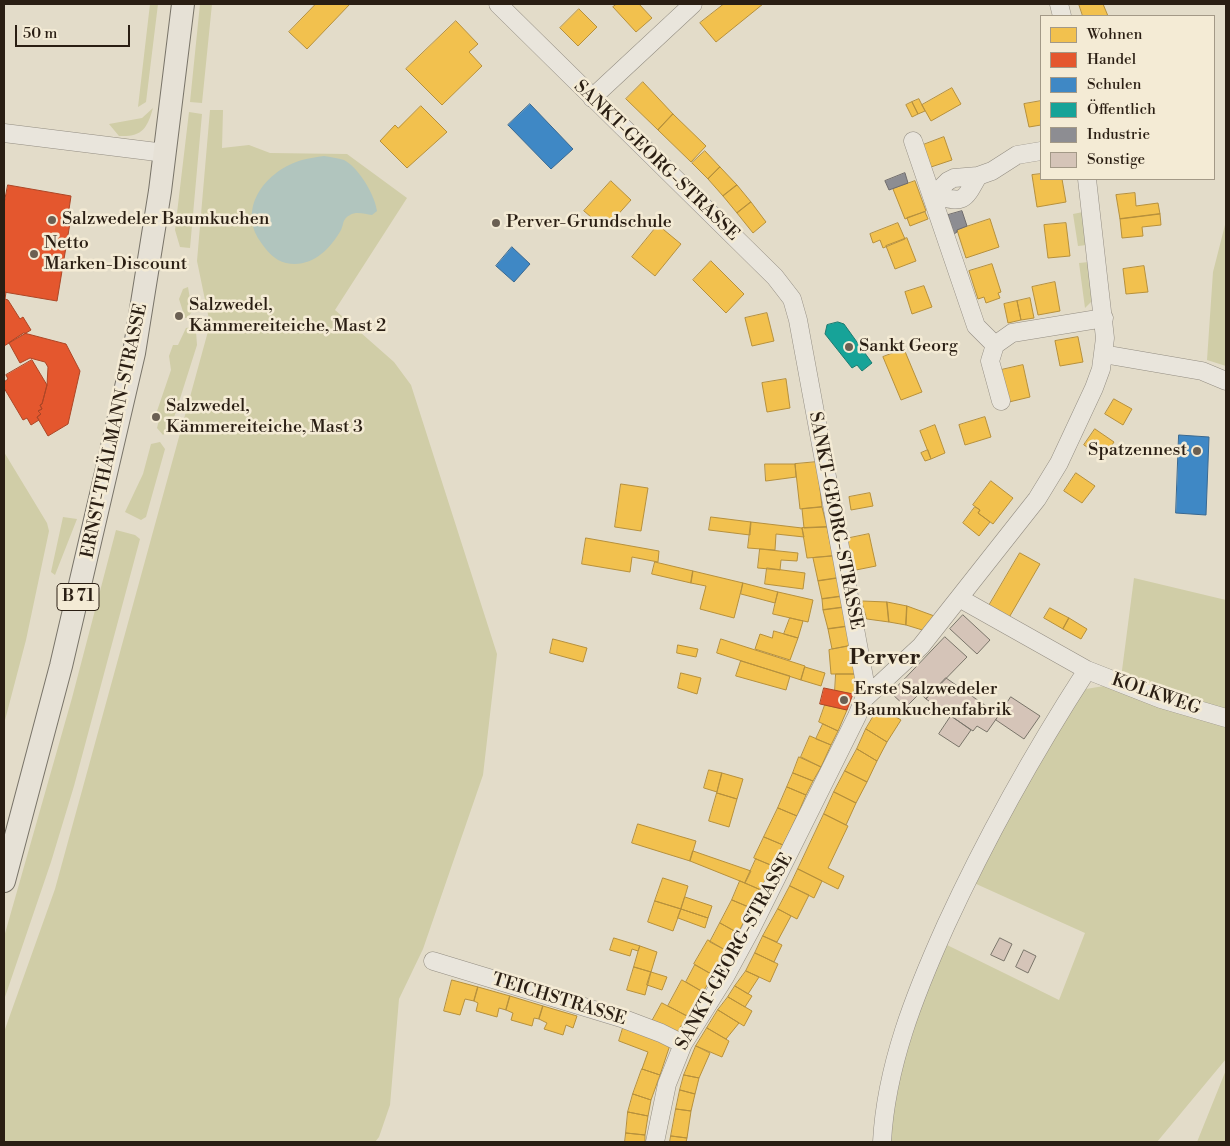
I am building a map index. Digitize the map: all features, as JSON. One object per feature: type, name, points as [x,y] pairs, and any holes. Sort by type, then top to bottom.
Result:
[{"type":"main road","name":"ERNST-THÄLMANN-STRASSE","points":[[4,881],[61,666],[143,308],[166,153],[183,4]]},
{"type":"street","name":"SANKT-GEORG-STRASSE","points":[[498,4],[775,277],[792,299],[798,320],[828,488],[857,630],[865,683],[864,699],[750,932],[725,978],[682,1044],[667,1084],[655,1142]]},
{"type":"street","points":[[592,98],[693,4]]},
{"type":"street","points":[[4,133],[166,153]]},
{"type":"street","points":[[913,141],[976,326],[995,345]]},
{"type":"street","points":[[933,196],[948,181],[954,178],[978,176],[992,172],[1016,154],[1040,151]]},
{"type":"street","points":[[864,699],[874,692],[921,646],[1048,482],[1094,388],[1104,354],[1104,318],[1087,180]]},
{"type":"street","points":[[1001,401],[990,361],[995,345],[1012,333],[1104,318]]},
{"type":"street","points":[[1104,354],[1202,371],[1226,381]]},
{"type":"street","points":[[882,1142],[892,1072],[900,1042],[936,949],[979,854],[1003,808],[1087,670],[959,598]]},
{"type":"street","name":"KOLKWEG","points":[[1087,670],[1161,699],[1226,718]]},
{"type":"street","name":"TEICHSTRASSE","points":[[433,962],[624,1019],[661,1033],[682,1044]]},
{"type":"shaded area","points":[[150,4],[158,4],[146,102],[138,107]]},
{"type":"shaded area","points":[[200,4],[212,4],[202,103],[190,102]]},
{"type":"shaded area","points":[[153,108],[146,126],[133,135],[119,136],[109,124],[142,118]]},
{"type":"shaded area","points":[[210,110],[223,110],[222,148],[249,145],[270,153],[347,154],[407,198],[335,310],[394,362],[411,385],[497,654],[483,775],[423,949],[399,999],[390,1105],[379,1137],[375,1142],[4,1142],[4,1032],[55,889],[210,324],[197,261]]},
{"type":"shaded area","points":[[189,112],[202,114],[190,248],[180,247],[175,230]]},
{"type":"shaded area","points":[[1083,212],[1087,245],[1078,246],[1073,214]]},
{"type":"shaded area","points":[[1226,221],[1226,366],[1207,360],[1213,272]]},
{"type":"shaded area","points":[[1089,262],[1093,300],[1085,308],[1079,263]]},
{"type":"shaded area","points":[[188,287],[192,311],[188,318],[185,318],[179,299],[183,289]]},
{"type":"shaded area","points":[[193,327],[196,331],[197,345],[171,427],[163,435],[157,428],[159,420],[156,414],[171,370],[169,356],[173,345],[178,345],[186,328]]},
{"type":"shaded area","points":[[160,442],[165,449],[146,517],[141,520],[125,512],[143,474],[151,444]]},
{"type":"shaded area","points":[[4,452],[47,523],[49,531],[26,640],[4,724]]},
{"type":"shaded area","points":[[63,517],[77,519],[55,575],[51,572]]},
{"type":"shaded area","points":[[116,530],[135,535],[140,539],[74,786],[51,862],[4,1000],[4,937],[72,698]]},
{"type":"shaded area","points":[[1134,578],[1226,600],[1226,711],[1121,678]]},
{"type":"shaded area","points":[[1104,686],[1226,724],[1226,1059],[1157,1142],[887,1142],[904,1044],[947,945],[1059,1000],[1085,933],[974,883],[986,856],[1077,700],[1086,689]]},
{"type":"shaded area","points":[[1226,1070],[1226,1142],[1197,1142]]},
{"type":"water","points":[[324,156],[344,160],[361,175],[370,190],[377,211],[372,215],[358,213],[347,217],[331,245],[311,260],[295,264],[282,262],[275,258],[260,241],[254,228],[252,215],[254,203],[267,181],[277,172],[302,160]]},
{"type":"building: Wohnen","points":[[316,4],[350,4],[307,49],[289,32]]},
{"type":"building: Wohnen","points":[[617,4],[639,4],[652,18],[636,32],[613,7]]},
{"type":"building: Wohnen","points":[[724,4],[763,4],[716,42],[700,23]]},
{"type":"building: Wohnen","points":[[1079,4],[1103,4],[1108,15],[1083,15]]},
{"type":"building: Wohnen","points":[[579,9],[597,27],[578,46],[560,28]]},
{"type":"building: Wohnen","points":[[456,21],[478,44],[469,52],[482,66],[442,105],[406,69]]},
{"type":"building: Wohnen","points":[[643,82],[673,114],[658,130],[626,99]]},
{"type":"building: Wohnen","points":[[952,88],[961,104],[931,121],[922,105]]},
{"type":"building: Wohnen","points":[[919,99],[925,111],[918,114],[912,102]]},
{"type":"building: Wohnen","points":[[1040,101],[1040,125],[1029,127],[1024,104]]},
{"type":"building: Wohnen","points":[[912,102],[918,114],[912,117],[906,105]]},
{"type":"building: Wohnen","points":[[421,106],[447,132],[407,168],[380,141],[395,125],[398,128]]},
{"type":"building: Wohnen","points":[[673,114],[706,146],[691,162],[658,130]]},
{"type":"building: Wohnen","points":[[944,137],[952,160],[931,167],[923,145]]},
{"type":"building: Wohnen","points":[[705,151],[720,167],[708,179],[692,163]]},
{"type":"building: Wohnen","points":[[720,167],[737,185],[723,196],[708,179]]},
{"type":"building: Wohnen","points":[[1040,174],[1040,180],[1062,180],[1066,202],[1037,207],[1032,175]]},
{"type":"building: Wohnen","points":[[611,181],[631,200],[605,229],[584,211]]},
{"type":"building: Wohnen","points":[[915,181],[926,211],[905,219],[893,189]]},
{"type":"building: Wohnen","points":[[737,185],[751,202],[737,213],[723,196]]},
{"type":"building: Wohnen","points":[[1135,193],[1136,206],[1158,203],[1160,214],[1120,219],[1116,195]]},
{"type":"building: Wohnen","points":[[751,202],[766,222],[753,233],[737,213]]},
{"type":"building: Wohnen","points":[[925,212],[928,219],[910,226],[907,218]]},
{"type":"building: Wohnen","points":[[1160,214],[1161,225],[1142,227],[1143,236],[1122,238],[1120,219]]},
{"type":"building: Wohnen","points":[[990,219],[999,247],[966,258],[957,230]]},
{"type":"building: Wohnen","points":[[898,223],[905,239],[883,248],[880,240],[873,243],[870,234]]},
{"type":"building: Wohnen","points":[[1066,223],[1070,256],[1048,258],[1044,225]]},
{"type":"building: Wohnen","points":[[658,225],[681,244],[655,276],[632,257]]},
{"type":"building: Wohnen","points":[[907,238],[916,261],[895,269],[886,246]]},
{"type":"building: Wohnen","points":[[711,261],[744,294],[726,313],[693,280]]},
{"type":"building: Wohnen","points":[[992,264],[1001,292],[998,293],[1000,298],[986,303],[984,297],[978,299],[969,271]]},
{"type":"building: Wohnen","points":[[1144,266],[1148,292],[1126,294],[1123,269]]},
{"type":"building: Wohnen","points":[[1055,282],[1060,311],[1038,315],[1032,287]]},
{"type":"building: Wohnen","points":[[924,286],[932,307],[912,314],[905,292]]},
{"type":"building: Wohnen","points":[[1030,298],[1034,318],[1021,320],[1017,301]]},
{"type":"building: Wohnen","points":[[1017,301],[1021,320],[1008,323],[1004,304]]},
{"type":"building: Wohnen","points":[[767,313],[774,341],[752,346],[745,318]]},
{"type":"building: Wohnen","points":[[1078,337],[1083,362],[1060,366],[1055,341]]},
{"type":"building: Wohnen","points":[[904,349],[922,392],[901,400],[883,357]]},
{"type":"building: Wohnen","points":[[1023,365],[1030,397],[1009,402],[1001,370]]},
{"type":"building: Wohnen","points":[[786,379],[790,408],[767,412],[762,383]]},
{"type":"building: Wohnen","points":[[1114,399],[1132,409],[1123,425],[1105,414]]},
{"type":"building: Wohnen","points":[[985,417],[991,437],[965,445],[959,425]]},
{"type":"building: Wohnen","points":[[935,425],[945,453],[931,459],[920,431]]},
{"type":"building: Wohnen","points":[[1095,429],[1114,442],[1103,458],[1084,445]]},
{"type":"building: Wohnen","points":[[928,450],[931,459],[925,461],[921,453]]},
{"type":"building: Wohnen","points":[[817,462],[822,507],[800,509],[795,464]]},
{"type":"building: Wohnen","points":[[765,464],[795,464],[796,477],[766,481]]},
{"type":"building: Wohnen","points":[[1076,473],[1095,486],[1082,503],[1064,491]]},
{"type":"building: Wohnen","points":[[991,481],[1013,498],[993,524],[978,513],[980,510],[973,505]]},
{"type":"building: Wohnen","points":[[621,484],[648,488],[641,531],[615,527]]},
{"type":"building: Wohnen","points":[[870,493],[873,506],[851,510],[849,497]]},
{"type":"building: Wohnen","points":[[822,507],[827,527],[804,528],[802,509]]},
{"type":"building: Wohnen","points":[[975,507],[980,510],[978,513],[990,522],[979,536],[963,523]]},
{"type":"building: Wohnen","points":[[711,517],[751,522],[750,535],[709,530]]},
{"type":"building: Wohnen","points":[[751,522],[802,528],[804,537],[776,534],[775,550],[748,548]]},
{"type":"building: Wohnen","points":[[827,527],[833,556],[807,558],[802,528]]},
{"type":"building: Wohnen","points":[[869,534],[876,566],[851,571],[845,539]]},
{"type":"building: Wohnen","points":[[586,538],[659,551],[658,562],[632,557],[630,572],[582,564]]},
{"type":"building: Wohnen","points":[[760,549],[798,553],[797,561],[781,560],[780,570],[758,568]]},
{"type":"building: Wohnen","points":[[1020,553],[1040,564],[1007,621],[987,609]]},
{"type":"building: Wohnen","points":[[833,556],[838,578],[818,581],[813,558]]},
{"type":"building: Wohnen","points":[[655,562],[693,571],[691,583],[652,574]]},
{"type":"building: Wohnen","points":[[767,568],[805,573],[803,589],[765,584]]},
{"type":"building: Wohnen","points":[[693,571],[743,583],[734,618],[700,609],[706,586],[691,583]]},
{"type":"building: Wohnen","points":[[838,578],[844,596],[822,599],[818,581]]},
{"type":"building: Wohnen","points":[[743,583],[778,592],[775,603],[741,594]]},
{"type":"building: Wohnen","points":[[778,592],[813,600],[808,622],[773,614]]},
{"type":"building: Wohnen","points":[[844,596],[846,607],[823,610],[822,599]]},
{"type":"building: Wohnen","points":[[862,601],[887,602],[889,622],[867,619]]},
{"type":"building: Wohnen","points":[[887,602],[907,606],[906,625],[889,622]]},
{"type":"building: Wohnen","points":[[907,606],[937,617],[929,632],[906,625]]},
{"type":"building: Wohnen","points":[[846,607],[850,626],[828,629],[823,610]]},
{"type":"building: Wohnen","points":[[1050,608],[1069,618],[1063,629],[1044,618]]},
{"type":"building: Wohnen","points":[[790,618],[803,621],[798,638],[784,634]]},
{"type":"building: Wohnen","points":[[1069,618],[1087,629],[1081,639],[1063,629]]},
{"type":"building: Wohnen","points":[[850,626],[854,645],[832,649],[828,629]]},
{"type":"building: Wohnen","points":[[774,631],[798,638],[790,660],[755,649],[760,634],[772,638]]},
{"type":"building: Wohnen","points":[[553,639],[587,648],[583,662],[550,653]]},
{"type":"building: Wohnen","points":[[721,639],[805,666],[801,680],[717,653]]},
{"type":"building: Wohnen","points":[[678,645],[698,649],[696,657],[677,653]]},
{"type":"building: Wohnen","points":[[854,645],[858,674],[831,674],[829,650]]},
{"type":"building: Wohnen","points":[[741,661],[790,676],[786,690],[736,676]]},
{"type":"building: Wohnen","points":[[805,667],[825,673],[821,686],[801,680]]},
{"type":"building: Wohnen","points":[[681,673],[701,678],[697,694],[678,688]]},
{"type":"building: Wohnen","points":[[836,674],[858,674],[853,694],[835,691]]},
{"type":"building: Wohnen","points":[[825,705],[847,710],[838,731],[819,722]]},
{"type":"building: Wohnen","points":[[879,707],[901,720],[887,742],[866,729]]},
{"type":"building: Wohnen","points":[[823,724],[838,731],[831,745],[816,739]]},
{"type":"building: Wohnen","points":[[866,729],[887,742],[877,761],[857,749]]},
{"type":"building: Wohnen","points":[[810,736],[831,745],[821,767],[801,757]]},
{"type":"building: Wohnen","points":[[857,749],[877,761],[867,782],[845,771]]},
{"type":"building: Wohnen","points":[[799,757],[821,767],[813,781],[793,773]]},
{"type":"building: Wohnen","points":[[709,770],[722,773],[717,792],[704,788]]},
{"type":"building: Wohnen","points":[[845,771],[867,782],[856,803],[834,792]]},
{"type":"building: Wohnen","points":[[722,773],[743,779],[737,799],[717,793]]},
{"type":"building: Wohnen","points":[[793,773],[813,781],[806,795],[787,787]]},
{"type":"building: Wohnen","points":[[787,787],[806,795],[797,816],[778,808]]},
{"type":"building: Wohnen","points":[[834,792],[856,803],[846,825],[824,814]]},
{"type":"building: Wohnen","points":[[717,793],[737,799],[729,827],[709,821]]},
{"type":"building: Wohnen","points":[[778,808],[797,816],[783,845],[764,837]]},
{"type":"building: Wohnen","points":[[824,814],[848,826],[828,868],[844,876],[838,889],[798,869]]},
{"type":"building: Wohnen","points":[[638,824],[696,841],[690,861],[632,843]]},
{"type":"building: Wohnen","points":[[764,837],[783,845],[773,866],[754,858]]},
{"type":"building: Wohnen","points":[[693,851],[751,871],[745,883],[690,861]]},
{"type":"building: Wohnen","points":[[756,859],[773,866],[761,890],[745,883]]},
{"type":"building: Wohnen","points":[[798,869],[822,881],[814,898],[790,886]]},
{"type":"building: Wohnen","points":[[663,878],[688,886],[681,909],[655,901]]},
{"type":"building: Wohnen","points":[[740,881],[761,890],[751,908],[732,900]]},
{"type":"building: Wohnen","points":[[790,886],[809,895],[797,919],[778,909]]},
{"type":"building: Wohnen","points":[[685,897],[712,906],[708,918],[681,909]]},
{"type":"building: Wohnen","points":[[732,900],[751,908],[738,933],[720,923]]},
{"type":"building: Wohnen","points":[[655,901],[681,909],[673,931],[648,922]]},
{"type":"building: Wohnen","points":[[681,909],[708,918],[705,928],[678,918]]},
{"type":"building: Wohnen","points":[[778,909],[791,916],[777,942],[763,936]]},
{"type":"building: Wohnen","points":[[720,923],[738,933],[727,951],[710,942]]},
{"type":"building: Wohnen","points":[[763,936],[782,945],[774,962],[755,953]]},
{"type":"building: Wohnen","points":[[614,938],[640,946],[638,951],[632,949],[630,956],[610,950]]},
{"type":"building: Wohnen","points":[[708,940],[727,951],[713,975],[694,964]]},
{"type":"building: Wohnen","points":[[640,946],[657,952],[651,972],[634,967]]},
{"type":"building: Wohnen","points":[[755,953],[778,964],[770,982],[746,971]]},
{"type":"building: Wohnen","points":[[695,965],[713,975],[703,992],[686,982]]},
{"type":"building: Wohnen","points":[[634,967],[651,972],[645,995],[627,990]]},
{"type":"building: Wohnen","points":[[746,971],[759,977],[748,994],[735,986]]},
{"type":"building: Wohnen","points":[[651,972],[667,977],[662,990],[647,985]]},
{"type":"building: Wohnen","points":[[452,980],[478,987],[474,1001],[465,999],[460,1015],[444,1011]]},
{"type":"building: Wohnen","points":[[682,980],[703,992],[687,1016],[668,1006]]},
{"type":"building: Wohnen","points":[[735,986],[752,996],[745,1007],[728,997]]},
{"type":"building: Wohnen","points":[[478,987],[510,996],[506,1010],[499,1008],[497,1017],[476,1011],[478,1003],[474,1001]]},
{"type":"building: Wohnen","points":[[510,996],[543,1006],[539,1019],[534,1018],[532,1026],[511,1020],[513,1013],[506,1010]]},
{"type":"building: Wohnen","points":[[728,997],[752,1011],[744,1026],[718,1010]]},
{"type":"building: Wohnen","points":[[662,1003],[687,1016],[675,1036],[651,1023]]},
{"type":"building: Wohnen","points":[[543,1006],[577,1016],[573,1028],[566,1025],[563,1035],[544,1029],[547,1023],[539,1019]]},
{"type":"building: Wohnen","points":[[718,1010],[739,1023],[726,1039],[707,1028]]},
{"type":"building: Wohnen","points":[[623,1028],[670,1045],[660,1075],[642,1069],[648,1052],[619,1041]]},
{"type":"building: Wohnen","points":[[707,1028],[729,1041],[722,1057],[696,1046]]},
{"type":"building: Wohnen","points":[[696,1046],[710,1053],[699,1078],[684,1075]]},
{"type":"building: Wohnen","points":[[642,1069],[660,1075],[651,1100],[633,1094]]},
{"type":"building: Wohnen","points":[[684,1075],[699,1078],[695,1094],[680,1090]]},
{"type":"building: Wohnen","points":[[680,1090],[695,1094],[691,1111],[676,1109]]},
{"type":"building: Wohnen","points":[[633,1094],[651,1100],[648,1116],[628,1112]]},
{"type":"building: Wohnen","points":[[676,1109],[691,1111],[687,1138],[671,1136]]},
{"type":"building: Wohnen","points":[[628,1112],[648,1116],[645,1135],[626,1133]]},
{"type":"building: Wohnen","points":[[626,1133],[645,1135],[645,1142],[625,1142]]},
{"type":"building: Wohnen","points":[[671,1136],[687,1138],[686,1142],[670,1142]]},
{"type":"building: Handel","name":"Netto Marken-Discount","points":[[8,185],[71,196],[68,216],[71,217],[57,301],[4,292],[4,204]]},
{"type":"building: Handel","points":[[4,292],[6,292],[5,299],[8,300],[20,319],[23,317],[31,330],[4,346]]},
{"type":"building: Handel","points":[[24,333],[66,344],[80,371],[68,424],[48,436],[37,417],[41,414],[38,411],[42,409],[40,405],[42,404],[47,385],[48,367],[45,362],[30,358],[20,363],[9,343]]},
{"type":"building: Handel","points":[[32,360],[47,385],[42,404],[40,405],[42,409],[38,411],[41,414],[37,417],[39,420],[31,425],[27,418],[23,420],[4,388],[4,382],[8,379],[6,375]]},
{"type":"building: Handel","points":[[824,688],[853,694],[847,710],[820,704]]},
{"type":"building: Schulen","name":"Perver-Grundschule","points":[[530,104],[573,149],[551,169],[508,125]]},
{"type":"building: Schulen","points":[[512,247],[530,264],[514,282],[496,266]]},
{"type":"building: Schulen","points":[[1179,435],[1209,437],[1206,515],[1176,513]]},
{"type":"building: Öffentlich","name":"Sankt Georg","points":[[838,322],[844,324],[872,363],[862,371],[857,365],[852,368],[825,334],[827,325]]},
{"type":"building: Industrie","points":[[905,173],[908,183],[889,190],[885,181]]},
{"type":"building: Industrie","points":[[962,211],[967,226],[957,230],[954,234],[948,215]]},
{"type":"building: Sonstige","points":[[963,615],[990,640],[977,654],[950,629]]},
{"type":"building: Sonstige","points":[[945,637],[967,657],[926,699],[905,679]]},
{"type":"building: Sonstige","points":[[946,678],[999,715],[987,732],[977,726],[973,731],[926,699]]},
{"type":"building: Sonstige","points":[[905,679],[920,693],[906,707],[891,693]]},
{"type":"building: Sonstige","points":[[1011,697],[1040,716],[1024,739],[996,720]]},
{"type":"building: Sonstige","points":[[951,716],[971,730],[959,747],[939,734]]},
{"type":"building: Sonstige","points":[[1000,938],[1012,944],[1004,961],[991,955]]},
{"type":"building: Sonstige","points":[[1024,950],[1036,956],[1028,973],[1016,967]]},
{"type":"place","name":"Salzwedeler Baumkuchen","points":[[52,220]]},
{"type":"place","name":"Perver-Grundschule","points":[[496,223]]},
{"type":"place","name":"Netto Marken-Discount","points":[[34,254]]},
{"type":"place","name":"Salzwedel, Kämmereiteiche, Mast 2","points":[[179,316]]},
{"type":"place","name":"Sankt Georg","points":[[849,347]]},
{"type":"place","name":"Salzwedel, Kämmereiteiche, Mast 3","points":[[156,417]]},
{"type":"place","name":"Spatzennest","points":[[1197,451]]},
{"type":"place","name":"Erste Salzwedeler Baumkuchenfabrik","points":[[844,700]]},
{"type":"district","name":"Perver","points":[[885,659]]}]
